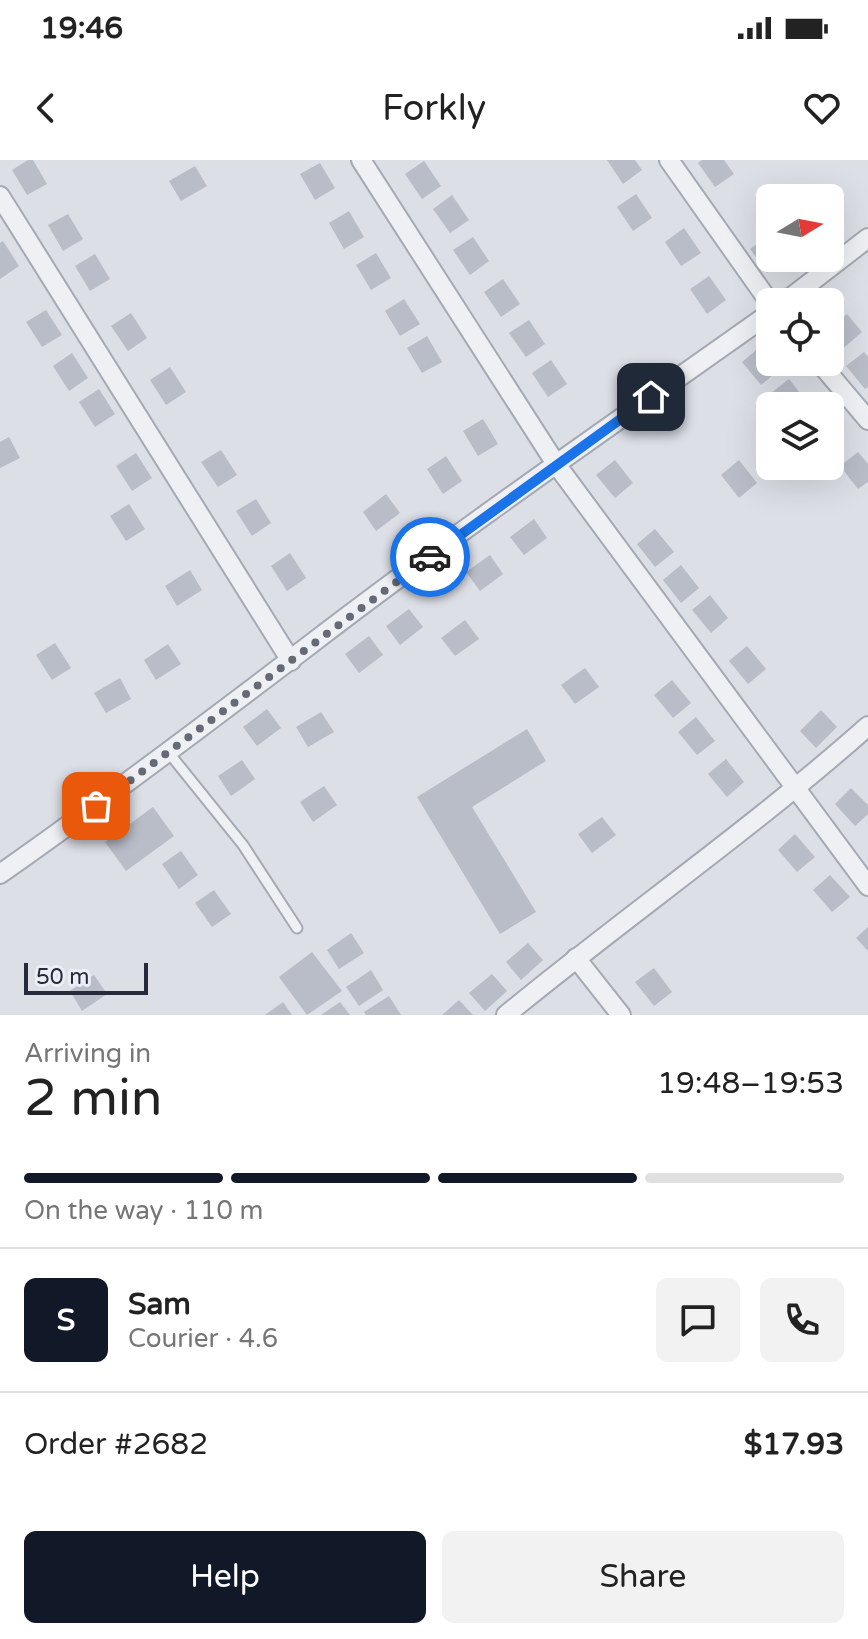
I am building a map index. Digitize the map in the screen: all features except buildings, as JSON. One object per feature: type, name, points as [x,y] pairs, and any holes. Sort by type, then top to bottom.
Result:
[{"type":"street","points":[[361,160],[556,464],[868,886]]},
{"type":"street","points":[[669,160],[759,288]]},
{"type":"street","points":[[0,196],[291,661]]},
{"type":"street","points":[[803,288],[868,238]]},
{"type":"street","points":[[0,874],[169,753],[556,464],[756,323]]},
{"type":"street","points":[[831,376],[868,420]]},
{"type":"street","points":[[506,1015],[797,789],[868,726]]},
{"type":"street","points":[[576,958],[621,1015]]},
{"type":"lane","points":[[169,753],[243,845],[297,928]]},
{"type":"way so far","points":[[96,806],[430,557]]},
{"type":"route","points":[[430,557],[651,397]]}]
